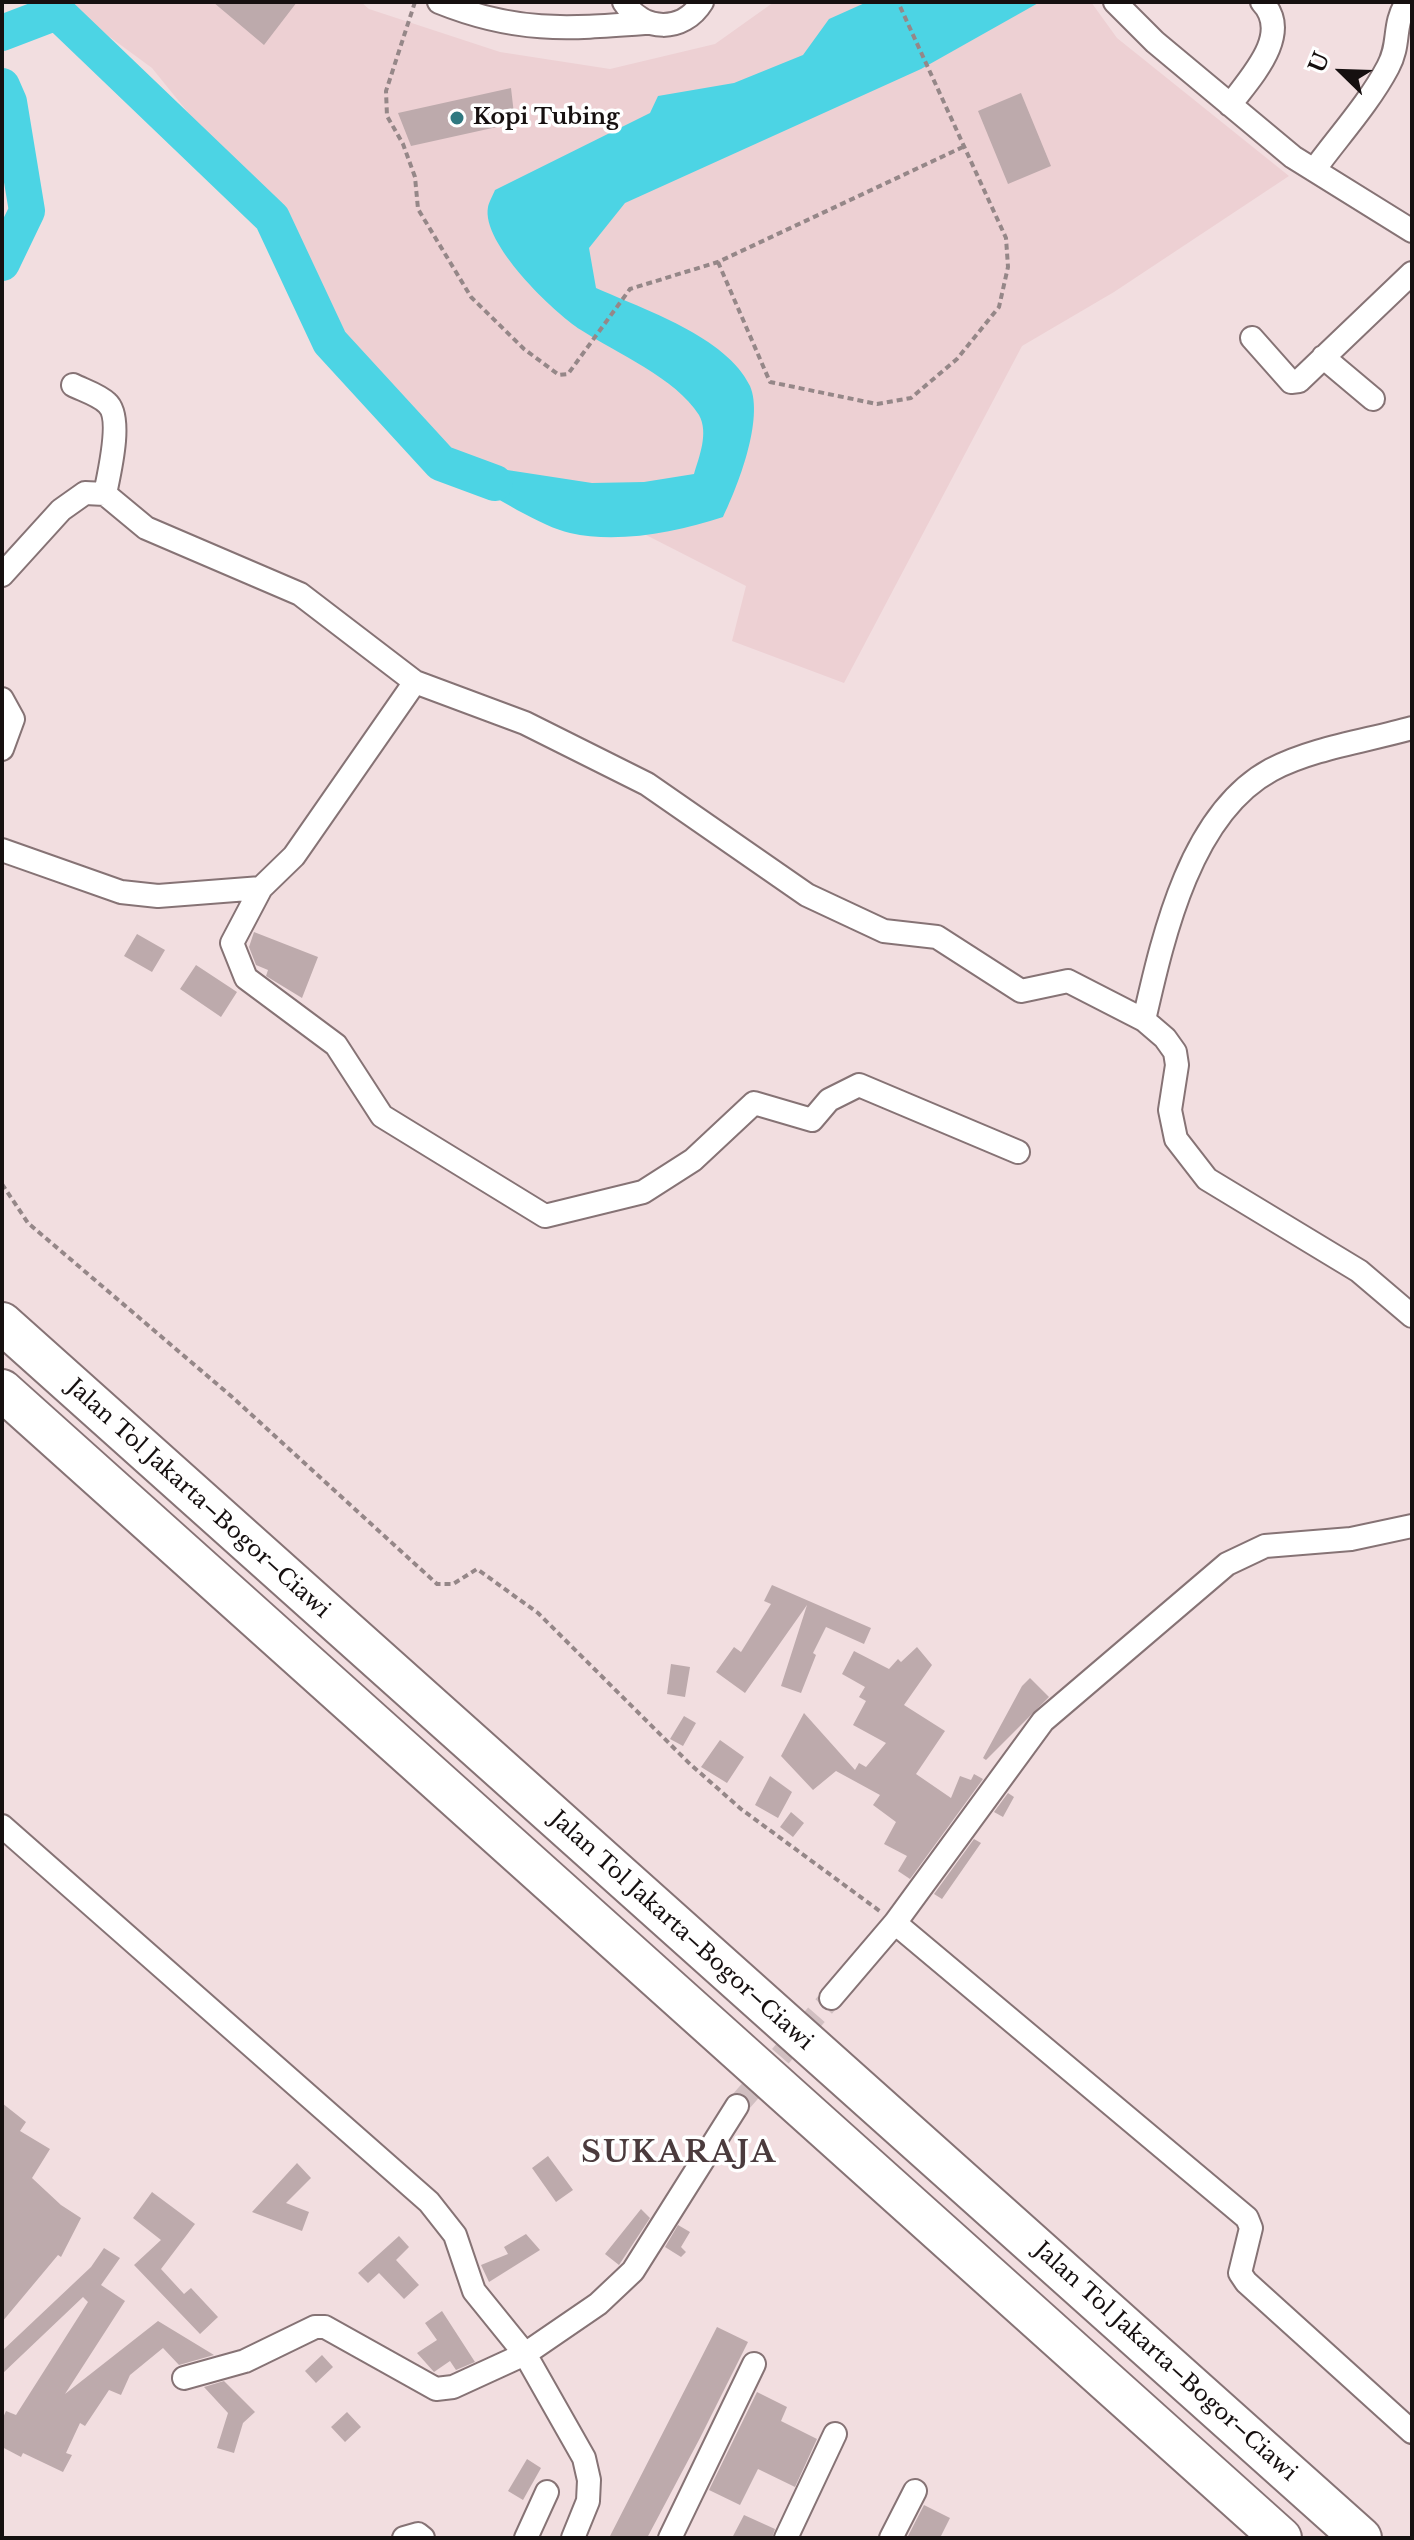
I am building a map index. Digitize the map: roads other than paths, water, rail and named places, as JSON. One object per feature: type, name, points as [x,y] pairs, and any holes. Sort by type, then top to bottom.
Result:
[{"type":"highway","name":"Jalan Tol Jakarta–Bogor–Ciawi","points":[[2,1323],[1361,2538]]},
{"type":"highway","points":[[2,1390],[1281,2538]]},
{"type":"highway","points":[[1213,2478],[1265,2538]]},
{"type":"street","points":[[439,2],[511,25],[580,28],[677,23],[691,16],[702,3]]},
{"type":"street","points":[[624,2],[646,23]]},
{"type":"street","points":[[1115,2],[1155,42],[1314,170],[1412,231]]},
{"type":"street","points":[[1230,105],[1272,40],[1272,16],[1262,2]]},
{"type":"street","points":[[1314,170],[1388,68],[1397,42],[1397,20],[1407,2]]},
{"type":"street","points":[[1252,338],[1291,382],[1299,381],[1412,273]]},
{"type":"street","points":[[1323,357],[1373,399]]},
{"type":"street","points":[[73,385],[107,403],[114,415],[105,494]]},
{"type":"street","points":[[2,575],[61,510],[85,493],[105,494],[146,528],[300,594],[415,682],[525,723],[647,784],[807,895],[884,931],[937,937],[1021,991],[1068,981],[1110,999],[1144,1020],[1175,1052],[1177,1065],[1170,1110],[1176,1139],[1207,1179],[1359,1271],[1412,1316]]},
{"type":"street","points":[[415,682],[294,856],[261,888],[232,943],[246,978],[336,1045],[382,1116],[545,1216],[643,1192],[693,1160],[754,1103],[812,1120],[829,1100],[859,1085],[1018,1152]]},
{"type":"street","points":[[2,699],[13,719],[2,749]]},
{"type":"street","points":[[1144,1020],[1168,922],[1213,827],[1229,804],[1249,784],[1296,760],[1412,728]]},
{"type":"street","points":[[2,850],[121,892],[158,896],[261,888]]},
{"type":"street","points":[[831,1998],[895,1923],[1043,1721],[1227,1564],[1265,1546],[1351,1539],[1412,1526]]},
{"type":"street","points":[[2,1826],[429,2202],[455,2235],[474,2291],[525,2354],[584,2458],[588,2501],[573,2538]]},
{"type":"street","points":[[895,1923],[1247,2218],[1251,2228],[1240,2273],[1246,2282],[1412,2432]]},
{"type":"street","points":[[184,2378],[245,2361],[315,2327],[325,2327],[436,2389],[453,2387],[525,2354],[598,2304],[633,2271],[737,2106]]},
{"type":"street","points":[[670,2538],[754,2364]]},
{"type":"street","points":[[786,2538],[835,2434]]},
{"type":"street","points":[[891,2538],[915,2491]]},
{"type":"street","points":[[526,2538],[547,2492]]},
{"type":"street","points":[[404,2538],[418,2534],[423,2538]]},
{"type":"water","points":[[867,2],[1040,2],[921,69],[625,203],[589,248],[596,288],[659,315],[704,339],[739,369],[750,386],[754,416],[752,434],[742,471],[723,517],[647,535],[588,536],[559,530],[465,480],[452,467],[455,462],[592,483],[644,482],[694,474],[703,437],[699,415],[676,389],[581,330],[537,293],[496,239],[489,222],[489,203],[495,190],[650,113],[658,96],[734,83],[803,55],[829,19]]},
{"type":"waterway","points":[[2,33],[57,12],[272,218],[330,342],[441,463],[495,483]]},
{"type":"waterway","points":[[2,86],[9,102],[27,211],[2,263]]},
{"type":"tunnel","points":[[737,2106],[831,1998]]},
{"type":"place","name":"Kopi Tubing","points":[[457,118]]},
{"type":"district","name":"SUKARAJA","points":[[679,2154]]}]
